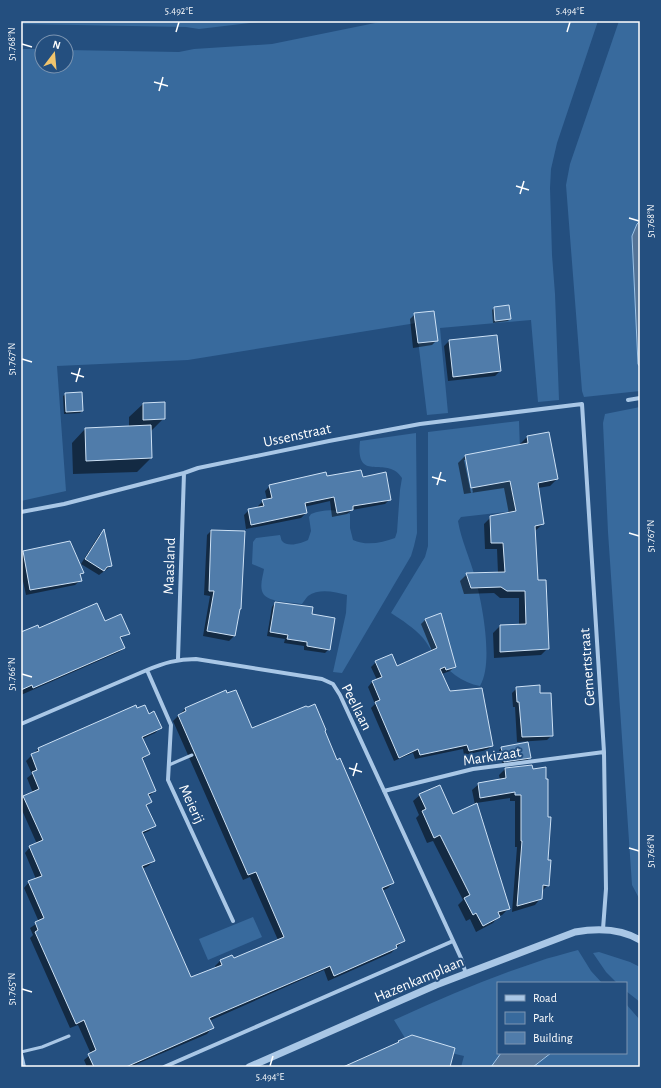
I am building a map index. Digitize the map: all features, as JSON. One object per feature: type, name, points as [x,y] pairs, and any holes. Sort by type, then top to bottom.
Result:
[{"type":"street","points":[[628,400],[640,398]]},
{"type":"street","name":"Ussenstraat","points":[[21,512],[64,504],[198,468],[329,441],[412,426],[582,404]]},
{"type":"street","name":"Gemertstraat","points":[[582,404],[604,752],[606,889],[603,929]]},
{"type":"street","name":"Maasland","points":[[178,659],[184,473]]},
{"type":"street","name":"Peellaan","points":[[21,724],[147,670],[178,659],[196,659],[322,679],[333,684],[340,695],[453,941],[466,974]]},
{"type":"street","name":"Meierij","points":[[147,670],[171,725],[168,780],[233,921]]},
{"type":"street","name":"Markizaat","points":[[384,791],[473,769],[604,752]]},
{"type":"street","name":"Hazenkamplaan","points":[[249,1067],[436,985],[575,932],[603,929],[624,933],[640,940]]},
{"type":"street","name":"Hazenkamplaan","points":[[164,1067],[453,941]]},
{"type":"street","points":[[21,1053],[24,1067]]},
{"type":"lane","points":[[169,765],[192,755]]},
{"type":"lane","points":[[21,1053],[42,1047],[69,1036]]},
{"type":"green space","points":[[21,21],[267,21],[199,29],[186,27],[21,24]]},
{"type":"green space","points":[[598,21],[557,143],[551,169],[550,188],[552,255],[559,400],[538,402],[531,320],[440,328],[448,413],[427,415],[416,323],[188,360],[57,366],[66,491],[21,501],[21,49],[34,49],[34,74],[74,74],[74,50],[179,52],[194,49],[272,44],[380,22]]},
{"type":"green space","points":[[619,21],[640,21],[640,221],[637,224],[632,236],[638,364],[640,367],[640,391],[584,397],[582,391],[566,185],[570,164]]},
{"type":"green space","points":[[640,407],[640,900],[632,885],[608,532],[603,423],[605,414]]},
{"type":"green space","points":[[519,421],[522,510],[461,517],[458,521],[475,577],[483,617],[486,663],[484,676],[480,686],[461,679],[450,671],[435,656],[419,634],[408,624],[391,613],[425,557],[428,546],[428,432]]},
{"type":"green space","points":[[416,433],[417,533],[411,556],[342,673],[333,672],[346,613],[347,595],[327,591],[317,592],[308,596],[302,604],[268,598],[264,595],[261,588],[264,569],[252,564],[253,542],[256,538],[280,535],[282,541],[291,545],[308,540],[311,531],[309,517],[311,514],[330,510],[350,514],[350,528],[353,540],[363,543],[374,543],[395,538],[397,532],[402,478],[396,471],[388,468],[367,466],[362,462],[360,454],[360,441]]},
{"type":"green space","points":[[253,917],[262,937],[208,960],[199,939]]},
{"type":"green space","points":[[578,950],[591,971],[601,982],[497,982],[497,1054],[500,1054],[491,1067],[461,1067],[464,1056],[408,1043],[394,1020],[501,975],[542,960]]},
{"type":"green space","points":[[599,952],[630,962],[640,967],[640,1002],[627,992],[627,982],[616,982],[606,972],[593,953]]},
{"type":"green space","points":[[627,1005],[640,1020],[640,1067],[533,1067],[550,1054],[627,1054]]},
{"type":"shaded area","points":[[640,221],[640,367],[638,364],[632,236],[637,224]]},
{"type":"shaded area","points":[[500,1054],[550,1054],[533,1067],[491,1067]]},
{"type":"building","points":[[509,305],[511,319],[495,321],[494,307]]},
{"type":"building","points":[[434,311],[438,341],[418,343],[414,313]]},
{"type":"building","points":[[497,335],[501,371],[453,377],[449,340]]},
{"type":"building","points":[[82,392],[83,411],[66,412],[65,393]]},
{"type":"building","points":[[165,402],[165,419],[143,420],[143,403]]},
{"type":"building","points":[[151,425],[152,458],[86,461],[85,428]]},
{"type":"building","points":[[549,432],[558,479],[538,483],[544,524],[535,526],[538,580],[546,580],[549,649],[500,652],[500,625],[526,624],[525,591],[507,591],[501,587],[471,588],[466,573],[505,572],[503,543],[491,543],[490,516],[516,511],[510,481],[471,488],[465,455],[528,443],[527,436]]},
{"type":"building","points":[[361,470],[363,477],[386,472],[391,500],[353,506],[353,510],[337,513],[334,497],[305,503],[307,513],[251,525],[248,509],[264,506],[262,500],[272,498],[269,485],[326,472],[327,476]]},
{"type":"building","points":[[104,529],[112,566],[107,567],[104,571],[85,559]]},
{"type":"building","points":[[211,530],[245,531],[241,609],[235,636],[207,631],[214,591],[209,591]]},
{"type":"building","points":[[70,541],[84,573],[80,574],[82,581],[30,590],[23,551]]},
{"type":"building","points":[[275,602],[313,607],[312,614],[335,618],[330,650],[307,646],[307,642],[287,639],[288,635],[270,632]]},
{"type":"building","points":[[97,603],[105,621],[121,614],[130,634],[120,637],[125,648],[33,688],[32,685],[21,690],[21,632],[38,625],[39,628]]},
{"type":"building","points":[[441,613],[456,667],[446,670],[445,667],[440,669],[450,691],[482,688],[493,746],[469,751],[467,745],[420,755],[418,749],[399,758],[375,702],[380,700],[372,681],[382,677],[375,661],[392,654],[397,666],[437,648],[425,619]]},
{"type":"building","points":[[540,685],[540,693],[551,693],[553,736],[522,737],[516,687]]},
{"type":"building","points":[[226,690],[227,693],[236,690],[252,728],[306,706],[308,707],[315,704],[337,760],[340,758],[394,883],[382,888],[405,941],[396,945],[397,948],[334,976],[330,966],[209,1018],[214,1028],[126,1067],[94,1067],[88,1054],[96,1050],[84,1020],[76,1024],[35,932],[38,930],[35,922],[44,918],[28,881],[42,876],[29,846],[43,840],[23,796],[39,789],[32,772],[37,770],[31,754],[39,751],[38,748],[136,705],[137,708],[145,705],[149,714],[154,711],[162,728],[142,737],[150,754],[142,758],[156,791],[148,794],[152,802],[146,805],[156,826],[142,832],[155,861],[142,866],[191,977],[222,965],[220,960],[232,955],[234,958],[284,937],[256,872],[248,875],[178,715],[186,711],[185,708]]},
{"type":"building","points":[[528,742],[531,758],[504,762],[501,747]]},
{"type":"building","points":[[532,765],[533,769],[546,767],[546,779],[548,779],[548,817],[551,817],[548,860],[551,860],[549,886],[543,885],[542,899],[517,906],[522,841],[521,795],[515,795],[515,792],[480,798],[478,783],[506,778],[505,768]]},
{"type":"building","points":[[440,785],[453,814],[477,803],[510,909],[498,912],[500,917],[483,926],[476,913],[473,915],[464,898],[470,895],[440,835],[434,838],[422,811],[426,809],[419,794]]},
{"type":"building","points":[[412,1035],[455,1048],[450,1067],[343,1067],[399,1042],[398,1041]]}]
